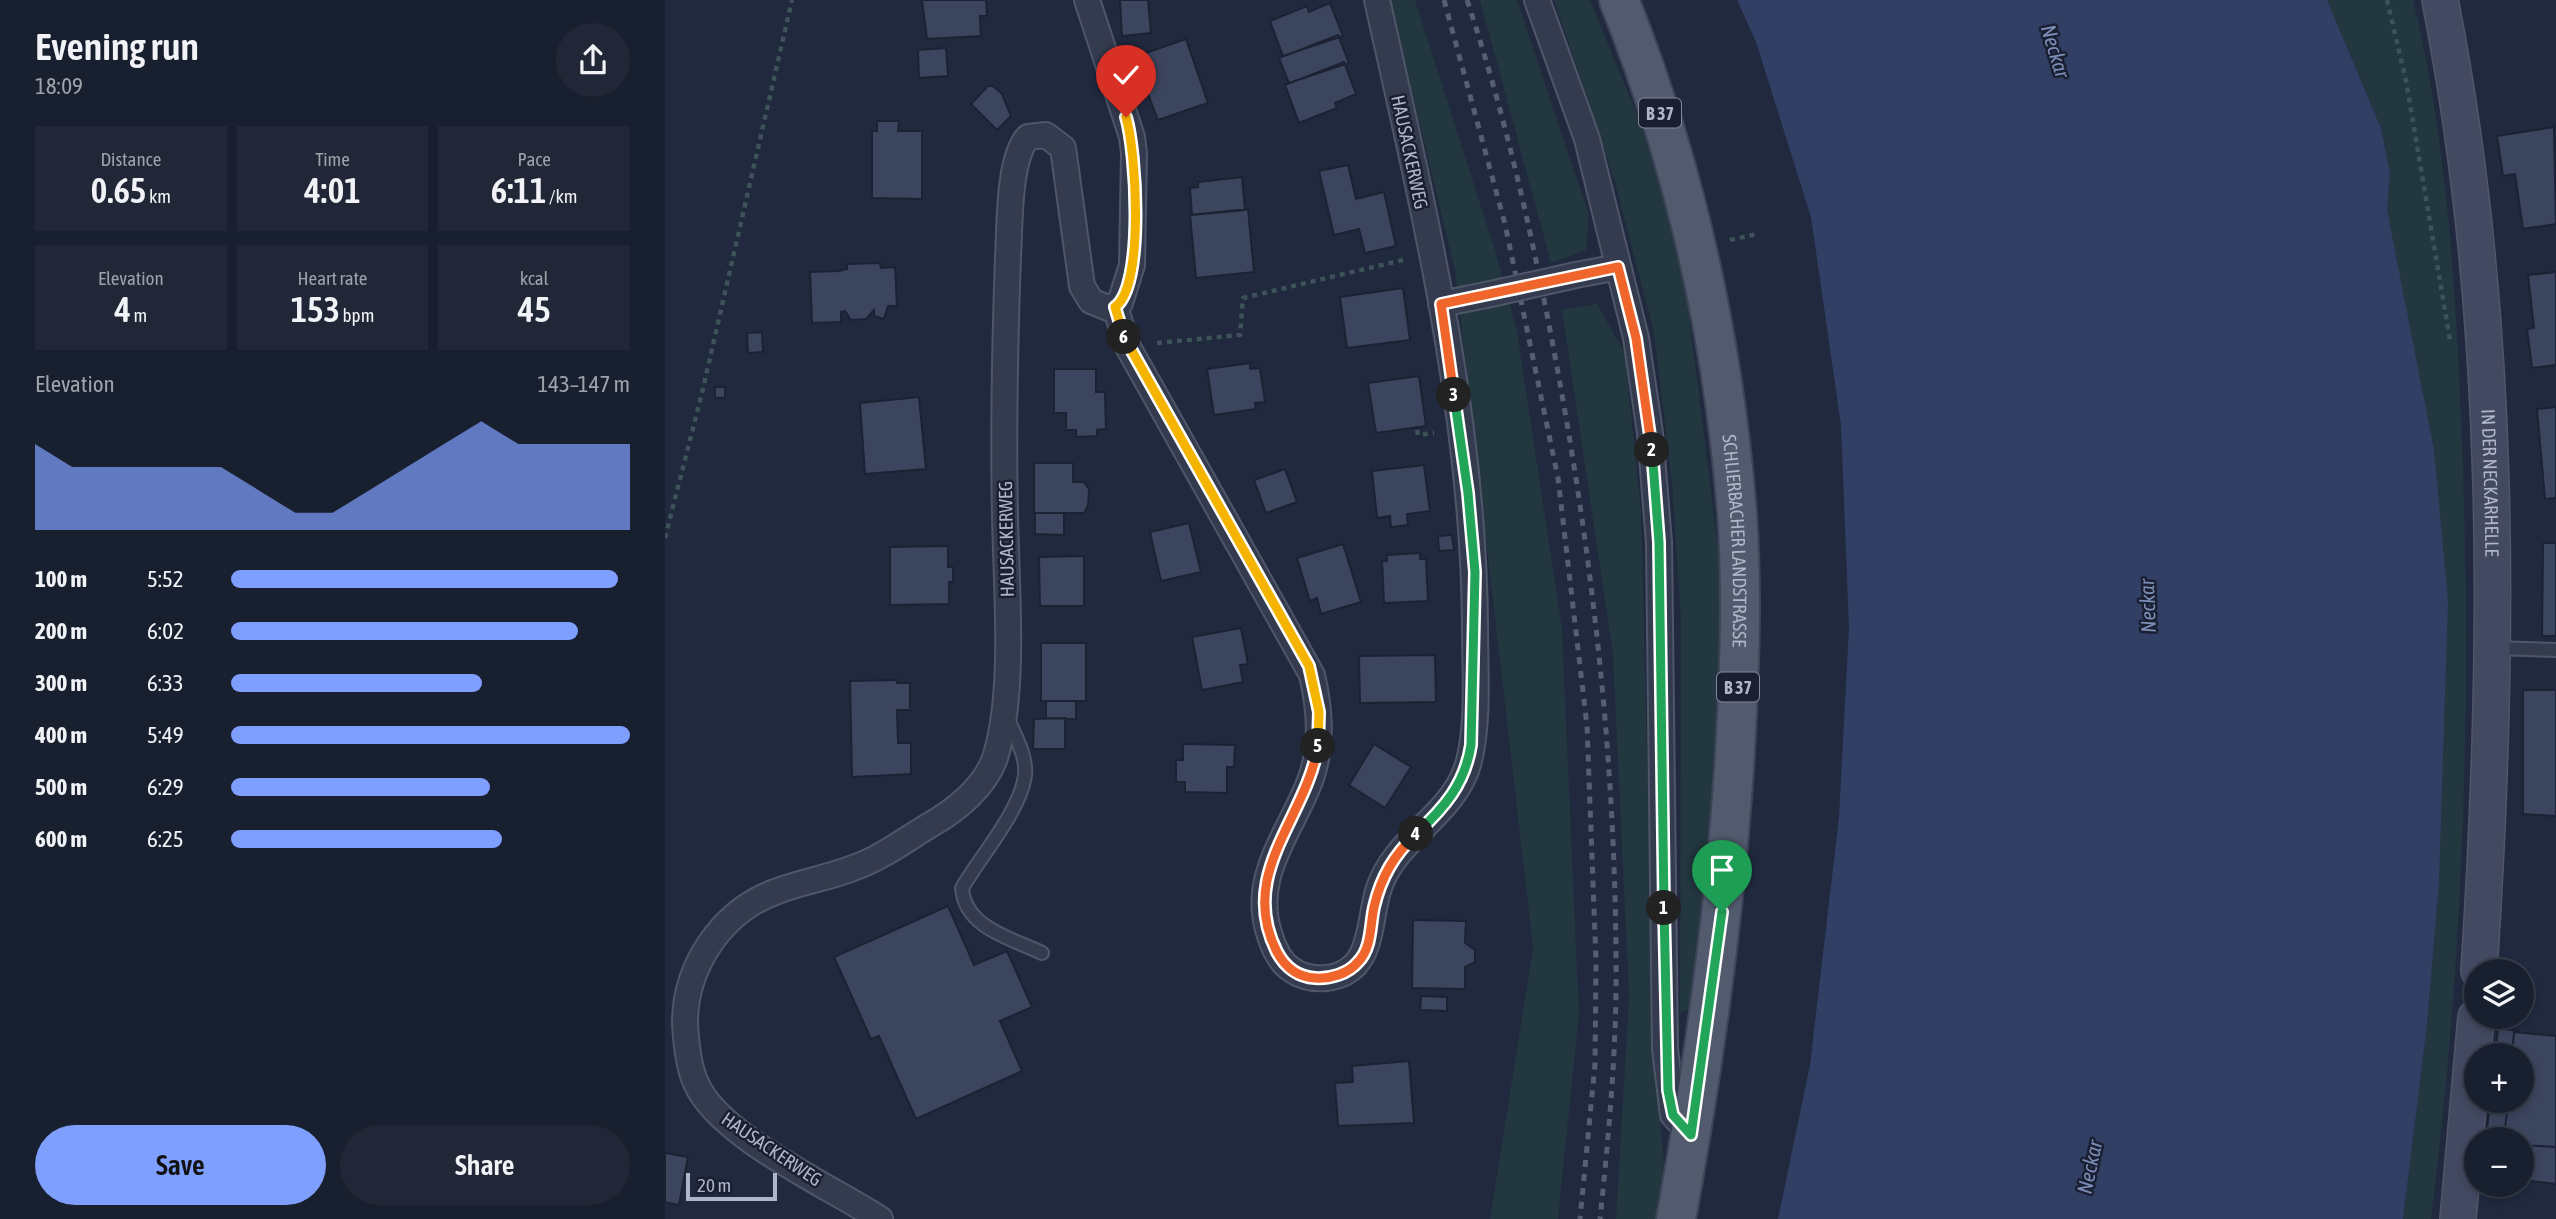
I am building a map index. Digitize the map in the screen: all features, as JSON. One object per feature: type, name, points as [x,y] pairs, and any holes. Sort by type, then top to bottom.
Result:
[{"type":"main road","name":"SCHLIERBACHER LANDSTRASSE","points":[[1619,0],[1667,132],[1694,228],[1723,385],[1737,516],[1740,624],[1728,858],[1717,966],[1676,1219]]},
{"type":"main road","name":"IN DER NECKARHELLE","points":[[2439,0],[2463,129],[2480,287],[2489,454],[2491,648],[2487,838],[2480,959]]},
{"type":"main road","points":[[2458,1219],[2475,1029]]},
{"type":"street","points":[[1087,0],[1135,153],[1132,265],[1125,296],[1115,307]]},
{"type":"street","name":"HAUSACKERWEG","points":[[880,1219],[732,1127],[710,1105],[696,1084],[688,1053],[685,1024],[688,989],[703,951],[745,906],[773,892],[863,864],[957,809],[994,761],[1004,709],[1007,629],[1004,436],[1010,216],[1019,155],[1028,138],[1046,135],[1063,148],[1082,286],[1097,305],[1115,307],[1128,346],[1312,675],[1319,712],[1316,758],[1310,781],[1272,859],[1266,883],[1265,913],[1269,934],[1286,966],[1303,976],[1322,978],[1343,974],[1362,957],[1382,878],[1399,852],[1457,790],[1469,762],[1475,648],[1475,572],[1468,493],[1441,304],[1377,0]]},
{"type":"street","points":[[1538,0],[1587,139],[1636,338],[1656,483],[1663,732],[1665,1049],[1673,1115],[1691,1135]]},
{"type":"street","points":[[1441,304],[1618,267]]},
{"type":"lane","points":[[2491,648],[2556,650]]},
{"type":"lane","points":[[1004,709],[1024,758],[1025,774],[1021,794],[962,888],[963,902],[971,916],[983,925],[1042,953]]},
{"type":"path","points":[[665,538],[701,397],[792,0]]},
{"type":"path","points":[[2387,0],[2406,81],[2444,318],[2452,344]]},
{"type":"path","points":[[1733,240],[1757,234]]},
{"type":"path","points":[[1154,343],[1240,335],[1243,298],[1416,257]]},
{"type":"path","points":[[1417,430],[1418,435],[1443,432]]},
{"type":"shaded area","points":[[1390,0],[1415,0],[1494,247],[1517,331],[1562,629],[1579,1014],[1558,1219],[1490,1219],[1533,948],[1455,270]]},
{"type":"shaded area","points":[[1480,0],[1517,0],[1589,215],[1586,250],[1551,263]]},
{"type":"shaded area","points":[[1554,0],[1590,0],[1640,122],[1682,258],[1722,579],[1718,766],[1691,1007],[1680,1013],[1681,622],[1672,483],[1654,333],[1615,182]]},
{"type":"shaded area","points":[[2327,0],[2413,0],[2435,108],[2453,274],[2465,537],[2463,830],[2451,1025],[2431,1219],[2403,1219],[2427,1025],[2439,882],[2439,826],[2387,210],[2390,173],[2381,128]]},
{"type":"shaded area","points":[[1597,304],[1625,353],[1641,510],[1655,1063],[1665,1173],[1657,1219],[1616,1219],[1629,995],[1613,655],[1562,310]]},
{"type":"water","name":"Neckar","points":[[1737,0],[2327,0],[2381,128],[2390,173],[2387,210],[2434,450],[2448,601],[2439,882],[2427,1025],[2403,1219],[1778,1219],[1810,1065],[1839,817],[1849,627],[1841,425],[1811,217],[1756,42]]},
{"type":"building","points":[[922,0],[986,0],[987,16],[980,16],[981,36],[927,39]]},
{"type":"building","points":[[1120,0],[1148,0],[1151,33],[1122,36]]},
{"type":"building","points":[[1330,3],[1343,36],[1283,56],[1270,21],[1307,6],[1309,12]]},
{"type":"building","points":[[1338,35],[1349,63],[1289,83],[1279,58]]},
{"type":"building","points":[[1186,39],[1208,103],[1158,120],[1134,57]]},
{"type":"building","points":[[946,48],[948,76],[919,78],[918,50]]},
{"type":"building","points":[[1344,62],[1356,94],[1335,103],[1337,108],[1299,123],[1285,85]]},
{"type":"building","points":[[988,86],[993,86],[1002,94],[1011,116],[997,130],[971,104]]},
{"type":"building","points":[[877,121],[899,121],[898,131],[922,131],[922,199],[872,198],[872,131],[877,131]]},
{"type":"building","points":[[2554,127],[2556,224],[2523,229],[2515,174],[2503,176],[2497,136]]},
{"type":"building","points":[[1348,165],[1356,199],[1384,192],[1396,246],[1365,253],[1359,229],[1334,235],[1319,171]]},
{"type":"building","points":[[1242,177],[1245,210],[1192,215],[1190,188],[1198,187],[1198,182]]},
{"type":"building","points":[[1248,209],[1254,272],[1196,278],[1190,215]]},
{"type":"building","points":[[880,263],[881,268],[895,267],[897,306],[888,306],[884,319],[874,316],[874,310],[866,319],[851,320],[845,311],[841,312],[841,322],[812,323],[810,272],[839,271],[847,269],[847,264]]},
{"type":"building","points":[[2556,272],[2556,365],[2532,368],[2527,329],[2534,328],[2528,275]]},
{"type":"building","points":[[1403,288],[1410,340],[1347,348],[1340,297]]},
{"type":"building","points":[[762,332],[763,352],[748,353],[747,333]]},
{"type":"building","points":[[1250,363],[1250,369],[1260,368],[1265,402],[1255,403],[1256,409],[1214,415],[1207,369]]},
{"type":"building","points":[[1054,369],[1096,369],[1096,392],[1105,392],[1106,429],[1097,430],[1097,436],[1076,437],[1076,430],[1066,430],[1066,413],[1054,413]]},
{"type":"building","points":[[1419,376],[1426,426],[1376,433],[1368,383]]},
{"type":"building","points":[[715,387],[725,387],[725,398],[715,398]]},
{"type":"building","points":[[919,397],[926,469],[865,474],[860,403]]},
{"type":"building","points":[[2556,407],[2556,498],[2545,499],[2537,409]]},
{"type":"building","points":[[1034,463],[1073,463],[1073,482],[1084,482],[1089,489],[1088,506],[1084,513],[1034,513]]},
{"type":"building","points":[[1424,465],[1430,511],[1407,514],[1408,525],[1391,527],[1390,516],[1377,518],[1372,471]]},
{"type":"building","points":[[1285,469],[1297,502],[1266,513],[1254,480]]},
{"type":"building","points":[[1035,513],[1064,513],[1064,535],[1035,534]]},
{"type":"building","points":[[1189,523],[1201,572],[1161,581],[1150,532]]},
{"type":"building","points":[[1452,535],[1454,550],[1439,551],[1438,536]]},
{"type":"building","points":[[2543,543],[2556,543],[2556,636],[2542,636]]},
{"type":"building","points":[[1343,544],[1361,602],[1321,614],[1317,598],[1310,601],[1297,558]]},
{"type":"building","points":[[948,546],[948,567],[953,567],[953,582],[949,582],[949,604],[890,605],[890,547]]},
{"type":"building","points":[[1420,553],[1420,559],[1426,559],[1428,601],[1384,603],[1382,561],[1387,561],[1387,555]]},
{"type":"building","points":[[1084,556],[1084,606],[1040,606],[1039,557]]},
{"type":"building","points":[[1241,628],[1248,664],[1240,665],[1243,682],[1202,690],[1192,637]]},
{"type":"building","points":[[1041,643],[1086,643],[1086,701],[1041,701]]},
{"type":"building","points":[[1435,655],[1436,702],[1360,703],[1359,656]]},
{"type":"building","points":[[897,680],[897,683],[910,683],[910,710],[897,710],[898,743],[911,743],[911,774],[852,777],[850,681]]},
{"type":"building","points":[[2523,690],[2556,690],[2556,816],[2523,814]]},
{"type":"building","points":[[1046,701],[1076,701],[1076,719],[1046,718]]},
{"type":"building","points":[[1065,718],[1065,749],[1033,749],[1034,719]]},
{"type":"building","points":[[1183,744],[1235,745],[1234,767],[1227,767],[1227,793],[1185,792],[1185,782],[1176,782],[1176,760],[1183,760]]},
{"type":"building","points":[[1374,744],[1411,767],[1385,808],[1349,785]]},
{"type":"building","points":[[948,906],[974,965],[1007,951],[1032,1007],[1000,1021],[1022,1071],[916,1119],[879,1036],[871,1039],[834,957]]},
{"type":"building","points":[[1413,920],[1466,921],[1465,943],[1475,950],[1475,962],[1465,967],[1465,989],[1412,988]]},
{"type":"building","points":[[1421,996],[1447,997],[1447,1011],[1420,1010]]},
{"type":"building","points":[[2498,1029],[2519,1031],[2514,1032],[2513,1043],[2496,1043]]},
{"type":"building","points":[[2514,1032],[2556,1036],[2556,1147],[2534,1146],[2534,1127],[2505,1127],[2507,1113],[2534,1113],[2534,1043],[2513,1043]]},
{"type":"building","points":[[1409,1061],[1414,1123],[1338,1126],[1335,1083],[1353,1082],[1352,1066]]},
{"type":"building","points":[[2489,1113],[2507,1113],[2505,1127],[2487,1127]]},
{"type":"building","points":[[2534,1146],[2556,1147],[2556,1184],[2534,1181]]},
{"type":"building","points":[[665,1153],[688,1157],[679,1205],[665,1202]]},
{"type":"railway","points":[[1444,0],[1505,224],[1558,478],[1587,726],[1596,961],[1595,1064],[1580,1219]]},
{"type":"railway","points":[[1467,0],[1507,136],[1548,321],[1570,440],[1600,662],[1611,810],[1616,959],[1612,1089],[1600,1219]]},
{"type":"route","points":[[1126,117],[1135,153],[1136,190],[1130,278],[1125,296],[1115,307],[1119,325],[1128,346],[1309,666],[1317,694],[1318,746],[1313,770],[1276,848],[1266,883],[1266,923],[1286,966],[1303,976],[1322,978],[1343,974],[1357,964],[1367,946],[1382,878],[1389,865],[1448,802],[1457,790],[1469,762],[1475,648],[1475,572],[1468,493],[1441,304],[1618,267],[1636,338],[1656,483],[1663,732],[1665,1049],[1673,1115],[1691,1135],[1717,966],[1722,912]]}]
